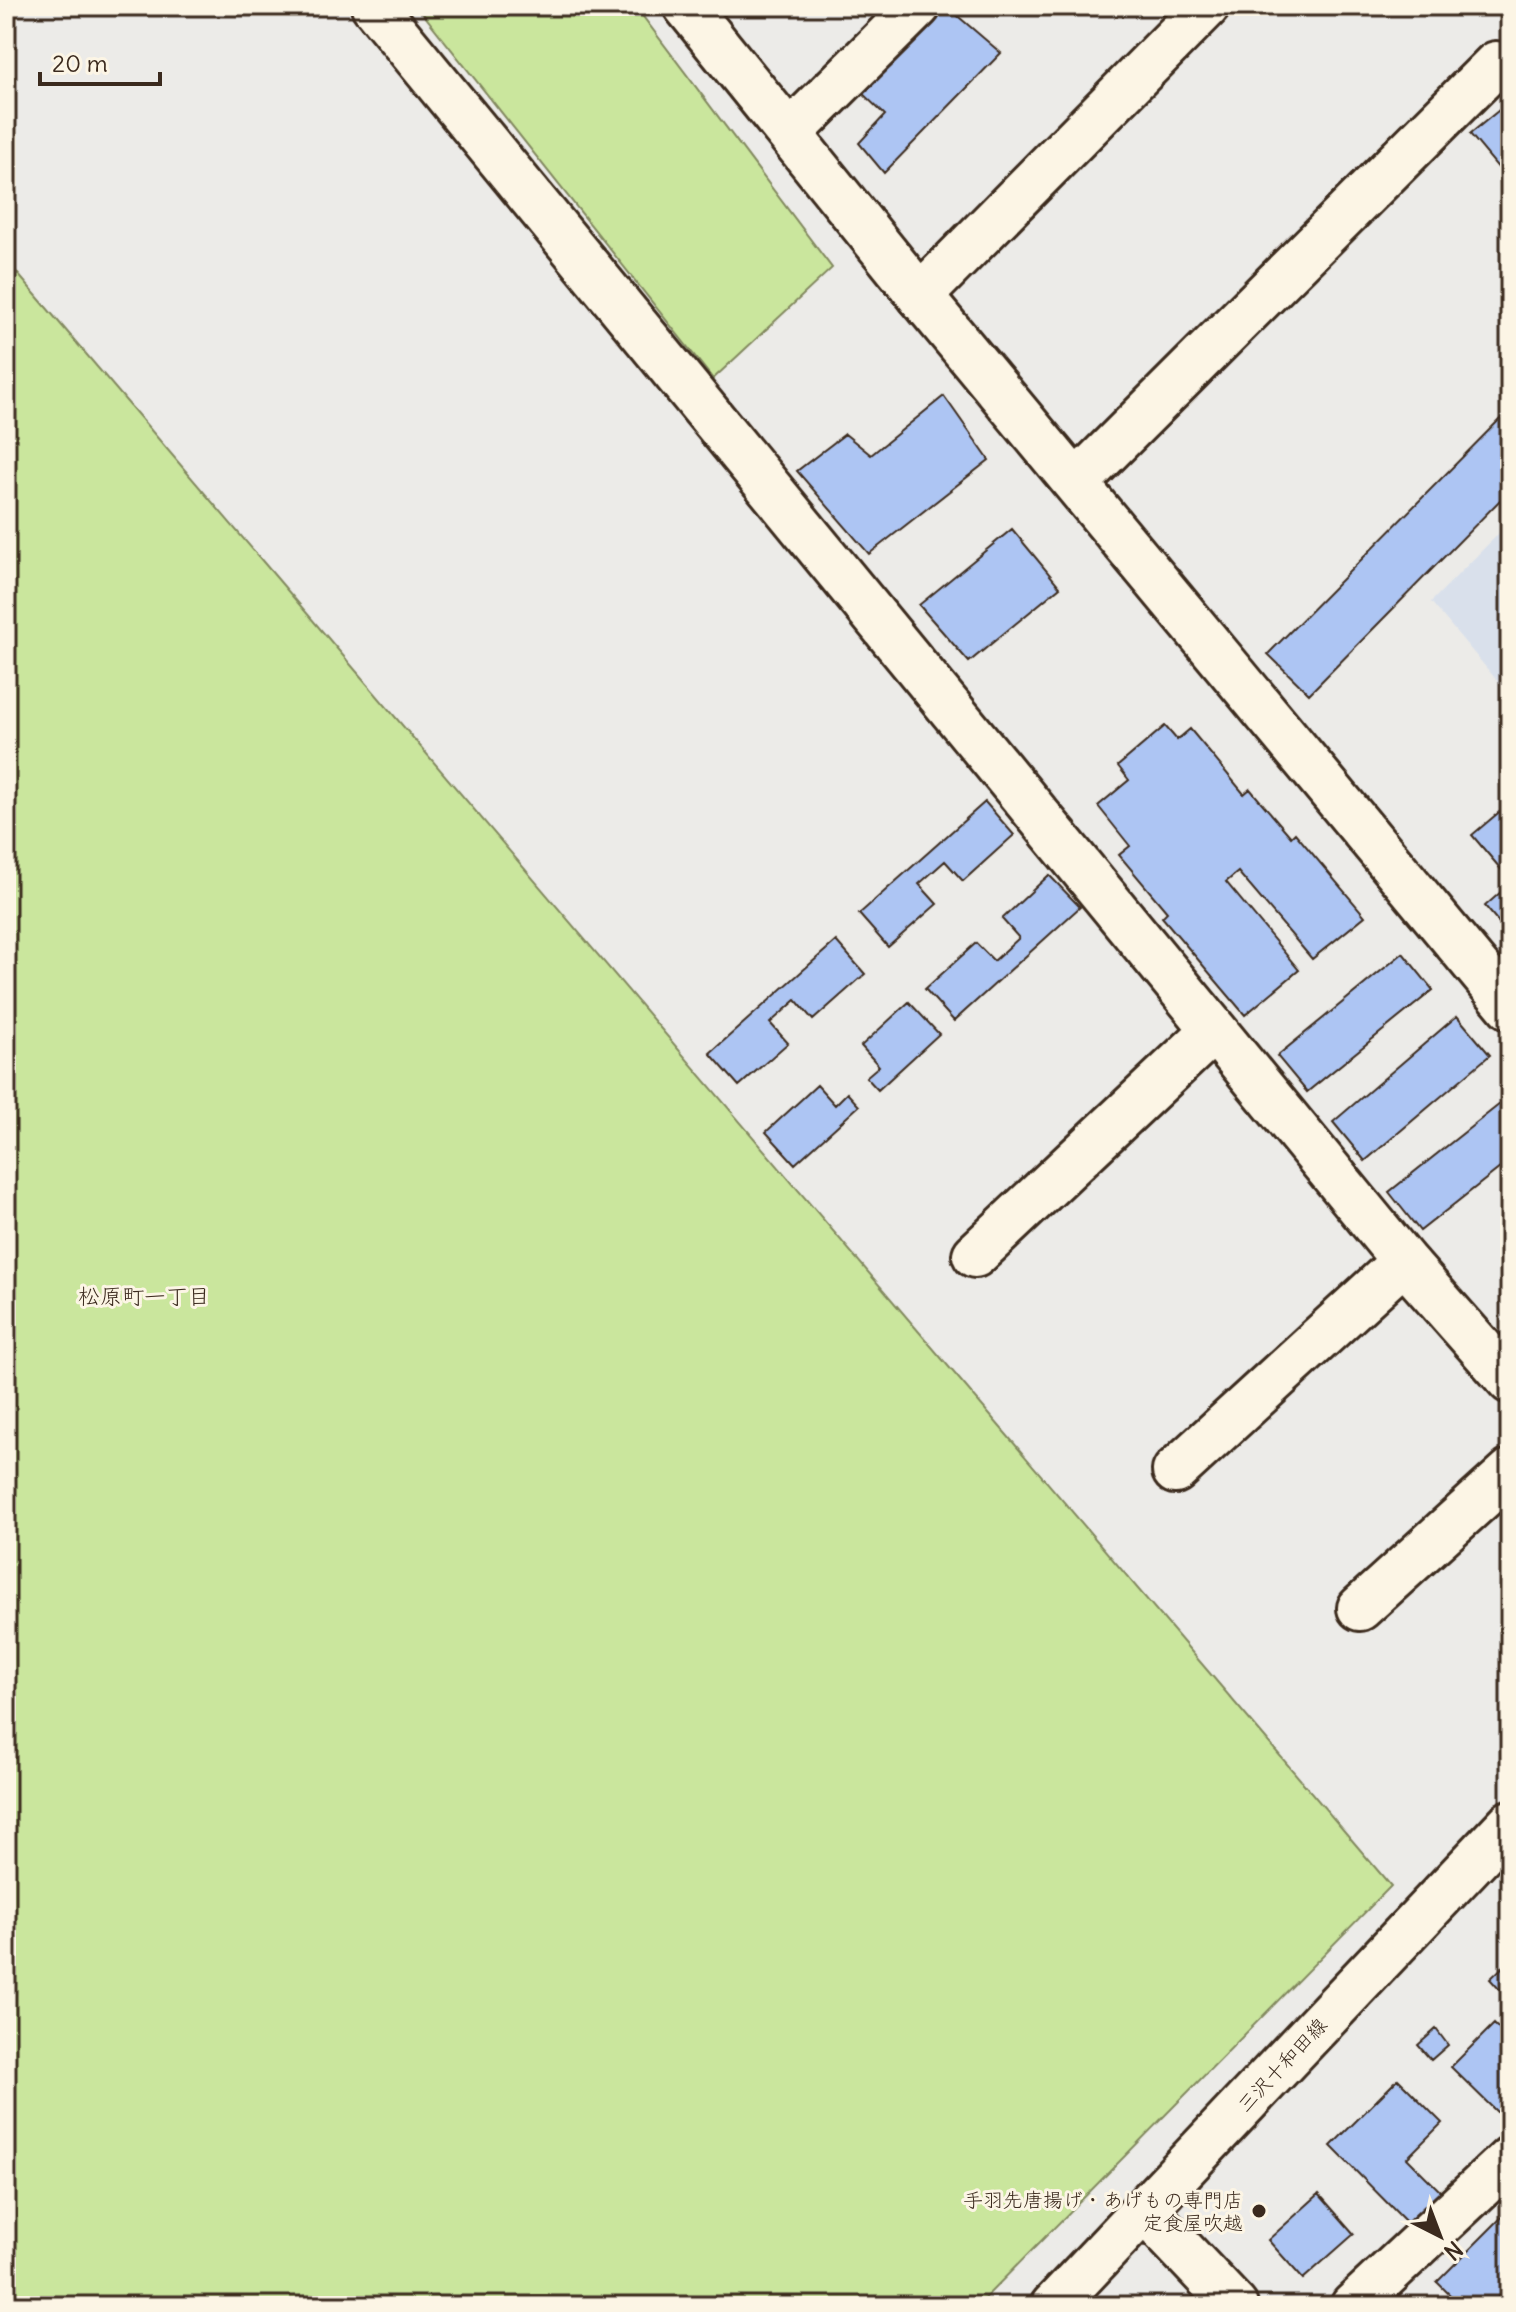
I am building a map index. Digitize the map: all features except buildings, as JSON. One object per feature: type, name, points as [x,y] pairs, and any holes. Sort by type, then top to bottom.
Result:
[{"type":"street","points":[[374,6],[1404,1261],[1510,1381]]},
{"type":"street","points":[[686,6],[920,296],[1510,1007]]},
{"type":"street","points":[[790,133],[918,6]]},
{"type":"street","points":[[920,296],[1207,6]]},
{"type":"street","points":[[1076,483],[1496,64]]},
{"type":"street","points":[[975,1255],[1214,1030]]},
{"type":"street","points":[[1175,1471],[1404,1261]]},
{"type":"street","points":[[1360,1608],[1510,1472]]},
{"type":"street","name":"三沢十和田線","points":[[1053,2306],[1510,1823]]},
{"type":"street","points":[[1353,2306],[1507,2167]]},
{"type":"street","points":[[1145,2211],[1235,2306]]},
{"type":"shaded area","points":[[1510,522],[1510,696],[1431,602]]},
{"type":"green space","points":[[417,6],[635,6],[832,268],[713,379]]},
{"type":"green space","points":[[6,260],[1391,1886],[977,2306],[6,2306]]},
{"type":"place","name":"手羽先唐揚げ・あげもの専門店 定食屋吹越","points":[[1259,2211]]},
{"type":"district","name":"松原町一丁目","points":[[144,1296]]}]
